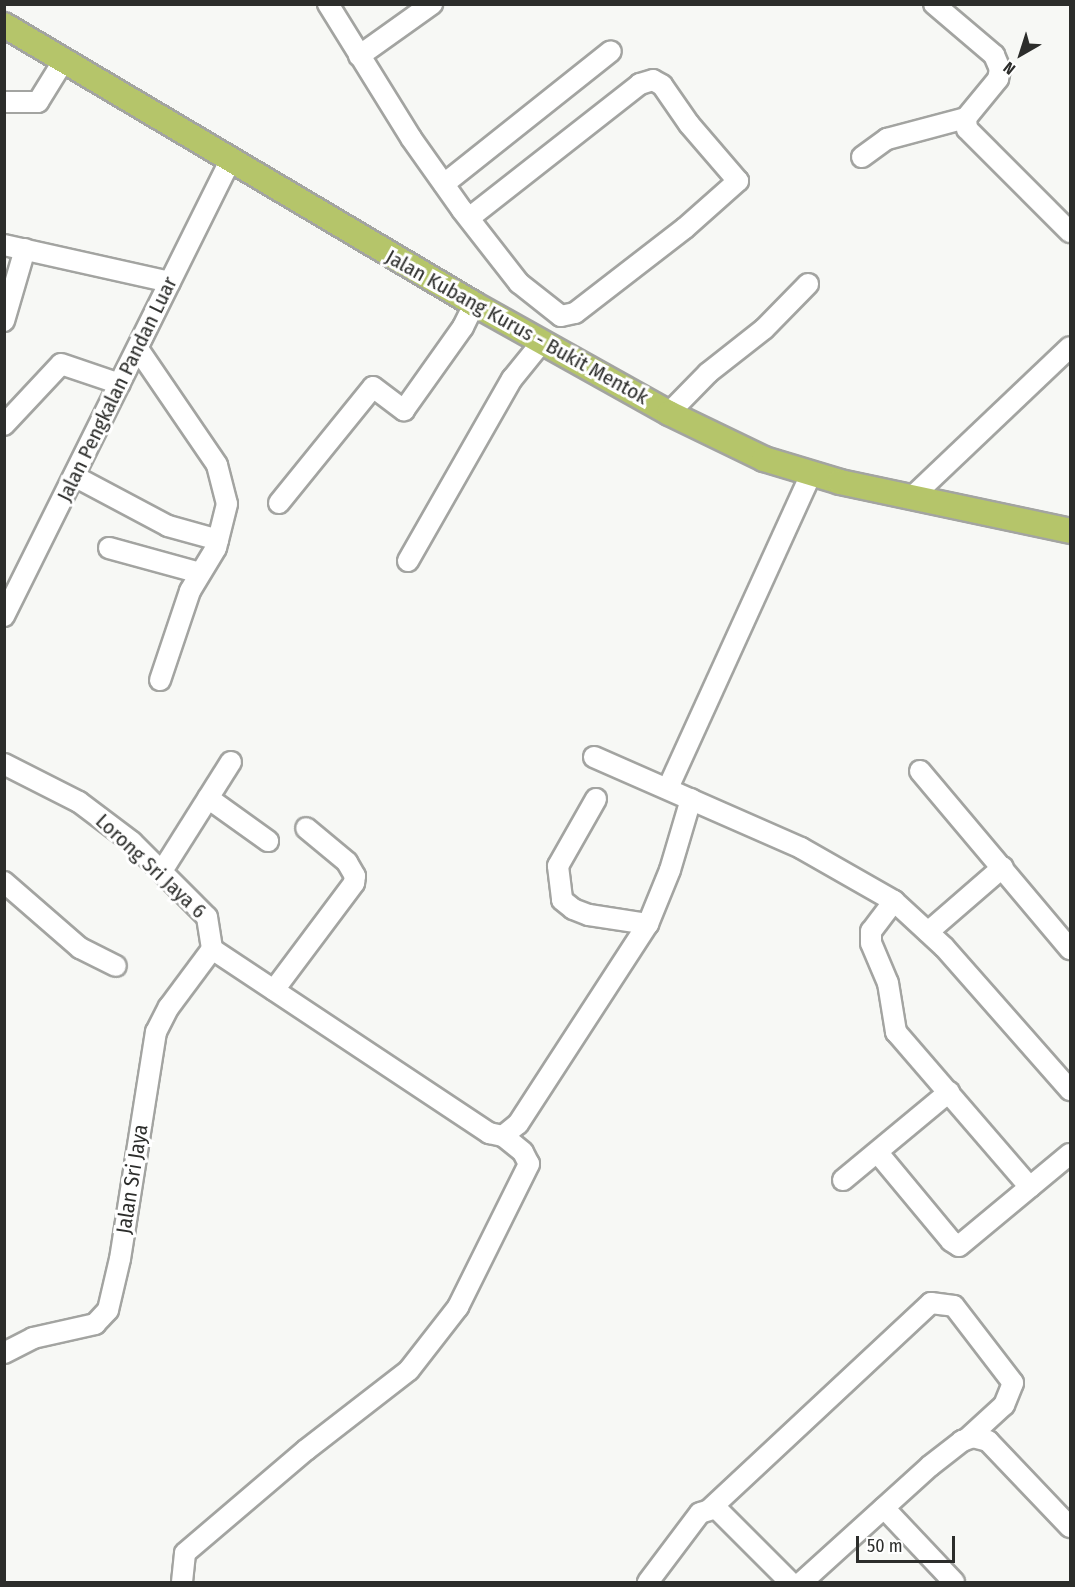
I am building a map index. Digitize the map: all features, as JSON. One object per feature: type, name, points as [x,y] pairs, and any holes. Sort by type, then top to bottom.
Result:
[{"type":"main road","name":"Jalan Kubang Kurus - Bukit Mentok","points":[[4,25],[474,304],[669,413],[764,459],[823,477],[911,498],[1071,531]]},
{"type":"street","points":[[328,4],[359,56],[469,218],[519,283],[561,316]]},
{"type":"street","points":[[359,56],[432,4]]},
{"type":"street","points":[[862,157],[886,139],[966,118],[998,79],[1000,69],[994,54],[934,4]]},
{"type":"street","points":[[444,184],[612,51]]},
{"type":"street","points":[[4,102],[38,102],[77,68]]},
{"type":"street","points":[[469,218],[640,84],[653,80],[662,85],[738,184],[575,313],[561,316]]},
{"type":"street","points":[[966,118],[967,129],[1066,227]]},
{"type":"street","name":"Jalan Pengkalan Pandan Luar","points":[[4,616],[230,161]]},
{"type":"street","points":[[4,245],[170,282]]},
{"type":"street","points":[[4,321],[26,249]]},
{"type":"street","points":[[669,413],[708,373],[764,329],[808,284]]},
{"type":"street","points":[[279,504],[373,387],[404,410],[463,327],[474,304]]},
{"type":"street","points":[[408,561],[512,379],[548,346],[561,316]]},
{"type":"street","points":[[911,498],[1071,347]]},
{"type":"street","points":[[138,349],[217,465],[227,504],[218,540],[190,591],[160,680]]},
{"type":"street","points":[[8,412],[23,409],[61,364],[120,384]]},
{"type":"street","points":[[74,476],[168,526],[218,540]]},
{"type":"street","points":[[668,788],[823,477]]},
{"type":"street","points":[[108,548],[200,573]]},
{"type":"street","points":[[594,757],[801,848],[894,901],[928,932],[1071,1090]]},
{"type":"street","points":[[162,871],[231,762]]},
{"type":"street","name":"Lorong Sri Jaya 6","points":[[4,764],[79,802],[162,871],[207,916],[212,949]]},
{"type":"street","points":[[920,771],[1071,949]]},
{"type":"street","points":[[208,798],[268,841]]},
{"type":"street","points":[[596,799],[558,866],[561,900],[573,909],[589,915],[648,924]]},
{"type":"street","points":[[512,1144],[518,1124],[648,924],[667,879],[691,799]]},
{"type":"street","points":[[274,990],[354,883],[355,876],[347,862],[306,828]]},
{"type":"street","points":[[928,932],[1003,867]]},
{"type":"street","points":[[4,882],[80,948],[116,966]]},
{"type":"street","points":[[894,901],[871,931],[873,952],[888,983],[893,1024],[1030,1187]]},
{"type":"street","points":[[182,1582],[185,1553],[306,1450],[409,1370],[458,1307],[526,1176],[529,1164],[512,1144],[489,1133],[212,949]]},
{"type":"street","name":"Jalan Sri Jaya","points":[[4,1353],[33,1338],[95,1324],[108,1310],[120,1258],[156,1032],[169,1007],[212,949]]},
{"type":"street","points":[[843,1180],[949,1092]]},
{"type":"street","points":[[878,1153],[955,1244],[965,1244],[1071,1154]]},
{"type":"street","points":[[648,1582],[700,1513],[710,1509],[931,1303],[954,1306],[1013,1383],[1004,1405],[968,1438],[930,1466],[802,1582]]},
{"type":"street","points":[[968,1438],[988,1441],[1071,1527]]},
{"type":"street","points":[[884,1508],[954,1582]]},
{"type":"street","points":[[710,1509],[722,1510],[790,1582]]}]
